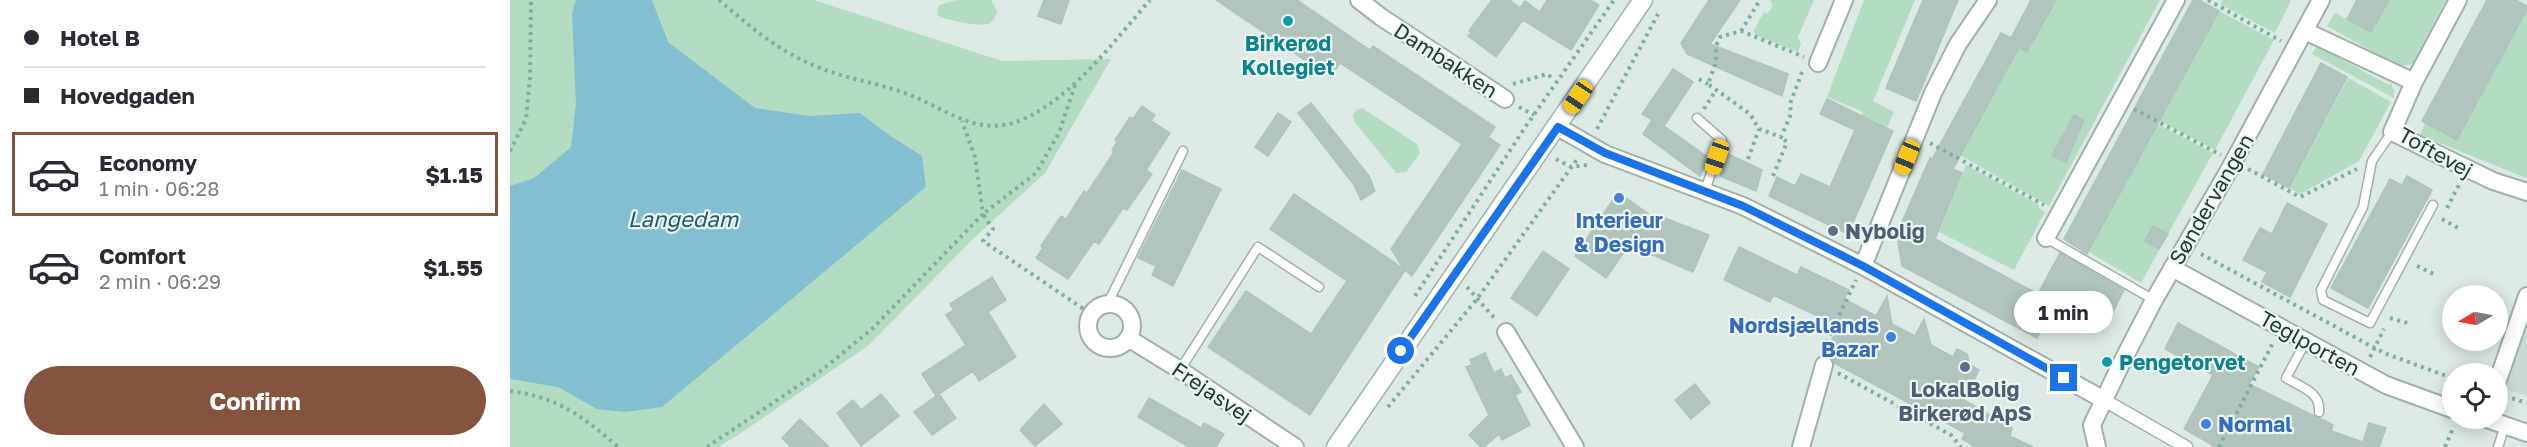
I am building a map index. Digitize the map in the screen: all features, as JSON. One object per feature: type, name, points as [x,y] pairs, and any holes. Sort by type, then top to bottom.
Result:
[{"type":"main road","points":[[1336,447],[1455,272],[1558,127],[1643,0]]},
{"type":"street","name":"Dambakken","points":[[1359,0],[1380,17],[1498,95]]},
{"type":"street","points":[[1818,63],[1845,0]]},
{"type":"street","points":[[1863,266],[1933,93],[1958,44],[1988,0]]},
{"type":"street","points":[[2046,238],[2176,0]]},
{"type":"street","name":"Søndervangen","points":[[2097,447],[2092,424],[2154,300],[2234,162],[2321,0]]},
{"type":"street","name":"Toftevej","points":[[2458,0],[2414,82],[2392,132],[2493,181],[2527,192]]},
{"type":"street","points":[[2305,31],[2414,82]]},
{"type":"street","points":[[1558,127],[1605,153],[1743,206],[1863,266],[2186,447]]},
{"type":"street","name":"Teglporten","points":[[2172,268],[2386,385],[2442,405]]},
{"type":"street","points":[[2504,363],[2527,296]]},
{"type":"street","points":[[1108,303],[1122,307],[1131,318],[1132,325],[1128,338],[1116,347],[1108,348],[1094,342],[1087,328],[1091,314],[1095,308],[1108,303]]},
{"type":"street","points":[[1506,332],[1575,447]]},
{"type":"street","name":"Frejasvej","points":[[1128,338],[1295,447]]},
{"type":"street","points":[[1801,447],[1824,365]]},
{"type":"street","points":[[2508,427],[2527,433]]},
{"type":"lane","points":[[1697,118],[1722,140],[1705,191]]},
{"type":"lane","points":[[2392,132],[2372,161],[2363,207],[2321,290],[2323,300],[2370,324],[2433,206]]},
{"type":"lane","points":[[1108,303],[1183,151]]},
{"type":"lane","points":[[2046,238],[2154,300]]},
{"type":"lane","points":[[1180,370],[1258,247],[1319,287]]},
{"type":"lane","points":[[2306,341],[2286,378],[2317,396],[2320,403],[2319,412]]},
{"type":"lane","points":[[2498,447],[2504,429]]},
{"type":"path","points":[[510,151],[526,119],[530,78],[531,0]]},
{"type":"path","points":[[719,0],[761,37],[813,65],[916,98],[962,121],[992,125],[1015,123],[1035,113],[1075,84],[1150,0]]},
{"type":"path","points":[[1441,256],[1520,134],[1614,0]]},
{"type":"path","points":[[1741,31],[1760,0]]},
{"type":"path","points":[[2208,0],[2295,49]]},
{"type":"path","points":[[1383,414],[1412,375],[1478,299],[1588,144],[1605,117],[1660,10]]},
{"type":"path","points":[[1708,84],[1716,62],[1716,46],[1720,37],[1741,31],[1818,63]]},
{"type":"path","points":[[1781,137],[1791,114],[1790,104],[1803,75],[1799,55]]},
{"type":"path","points":[[1498,95],[1547,74],[1551,77]]},
{"type":"path","points":[[1699,79],[1750,114],[1759,129],[1781,137],[1787,142],[1773,176]]},
{"type":"path","points":[[707,447],[822,370],[873,328],[983,214],[1036,173],[1059,133],[1075,84]]},
{"type":"path","points":[[2121,101],[2300,197],[2372,161]]},
{"type":"path","points":[[962,121],[975,157],[983,214],[993,229],[983,241],[1091,314]]},
{"type":"path","points":[[1748,159],[1759,129]]},
{"type":"path","points":[[1520,134],[1571,167],[1591,165]]},
{"type":"path","points":[[1916,135],[2059,214]]},
{"type":"path","points":[[2442,219],[2460,229]]},
{"type":"path","points":[[2184,246],[2384,353],[2442,374]]},
{"type":"path","points":[[1863,266],[1819,356],[1824,365],[1951,435],[1961,447]]},
{"type":"path","points":[[2417,266],[2436,275]]},
{"type":"path","points":[[1478,299],[1506,332]]},
{"type":"path","points":[[2390,318],[2411,324]]},
{"type":"path","points":[[2219,447],[2281,327]]},
{"type":"path","points":[[510,391],[546,397],[590,422],[618,447]]},
{"type":"path","points":[[2508,397],[2527,403]]},
{"type":"path","points":[[2445,447],[2452,429]]},
{"type":"shaded area","points":[[2527,312],[2527,396],[2508,390],[2508,368]]},
{"type":"green space","points":[[510,0],[814,0],[1002,61],[1111,59],[1045,173],[973,239],[869,345],[738,435],[718,447],[510,447]]},
{"type":"green space","points":[[956,0],[991,0],[997,11],[994,19],[990,23],[980,25],[938,16],[939,5]]},
{"type":"green space","points":[[1770,0],[1814,0],[1798,37],[1801,44],[1798,52],[1755,35],[1754,30],[1764,12],[1767,14],[1773,6]]},
{"type":"green space","points":[[1864,0],[1915,0],[1873,101],[1894,112],[1887,127],[1862,115],[1863,112],[1827,97]]},
{"type":"green space","points":[[2056,0],[2160,0],[2049,206],[1960,155],[2019,47],[2028,52]]},
{"type":"green space","points":[[2223,0],[2291,1],[2275,33],[2220,4]]},
{"type":"green space","points":[[2389,0],[2446,0],[2413,63],[2400,67],[2327,26],[2335,13],[2371,32]]},
{"type":"green space","points":[[2527,9],[2526,178],[2420,135],[2425,123],[2458,139],[2483,93],[2473,88],[2495,69],[2507,47],[2505,46]]},
{"type":"green space","points":[[2219,11],[2274,40],[2215,150],[2160,121]]},
{"type":"green space","points":[[2317,46],[2389,85],[2391,83],[2394,98],[2312,54]]},
{"type":"green space","points":[[2348,78],[2391,102],[2359,161],[2300,194],[2290,188]]},
{"type":"green space","points":[[1362,108],[1417,144],[1420,153],[1406,172],[1396,173],[1354,121],[1353,115],[1356,110]]},
{"type":"green space","points":[[2144,117],[2213,153],[2141,283],[2089,252],[2148,142]]},
{"type":"green space","points":[[1966,165],[2039,205],[2038,208],[2045,212],[2014,270],[1939,232]]},
{"type":"water","name":"Langedam","points":[[576,0],[652,0],[668,42],[755,108],[809,116],[860,113],[922,156],[926,187],[662,407],[625,412],[597,409],[558,387],[510,379],[510,186],[534,178],[571,147],[576,104],[572,13]]},
{"type":"building","points":[[1044,0],[1069,0],[1061,24],[1038,16]]},
{"type":"building","points":[[1216,0],[1297,0],[1370,50],[1373,46],[1495,127],[1488,137],[1500,145],[1412,276],[1405,270],[1310,415],[1208,347],[1246,291],[1311,334],[1347,281],[1270,229],[1294,194],[1404,269],[1391,249],[1462,144],[1340,63],[1330,77]]},
{"type":"building","points":[[1492,0],[1510,0],[1520,8],[1525,1],[1540,12],[1547,0],[1590,0],[1599,5],[1571,50],[1523,20],[1496,57],[1468,36],[1471,33],[1469,31]]},
{"type":"building","points":[[1709,0],[1740,0],[1710,44],[1788,74],[1782,96],[1687,54],[1681,43]]},
{"type":"building","points":[[1923,0],[1958,0],[1916,101],[1886,88]]},
{"type":"building","points":[[2031,0],[2056,0],[2027,52],[2019,47],[1953,169],[1962,173],[1935,239],[2038,294],[2060,253],[2124,290],[2107,323],[2086,311],[2083,318],[2055,303],[2037,338],[1902,266],[1898,242],[1905,225],[1901,224],[1930,158],[1932,159],[2001,33],[2011,38]]},
{"type":"building","points":[[2193,0],[2199,0],[2219,11],[2087,254],[2064,239]]},
{"type":"building","points":[[2357,0],[2389,0],[2371,32],[2347,19]]},
{"type":"building","points":[[2487,0],[2516,0],[2527,6],[2527,9],[2457,140],[2422,121]]},
{"type":"building","points":[[2321,63],[2347,77],[2289,188],[2263,174]]},
{"type":"building","points":[[1673,69],[1693,82],[1664,126],[1709,158],[1700,176],[1643,134],[1652,120],[1642,114]]},
{"type":"building","points":[[1827,99],[1893,131],[1848,234],[1769,196],[1777,177],[1795,186],[1801,174],[1830,187],[1855,130],[1820,114]]},
{"type":"building","points":[[1311,103],[1369,176],[1375,191],[1361,200],[1354,185],[1298,113]]},
{"type":"building","points":[[1142,106],[1155,115],[1151,121],[1170,133],[1146,170],[1152,174],[1127,210],[1123,208],[1099,244],[1094,241],[1068,279],[1036,258],[1043,248],[1041,246],[1061,216],[1066,219],[1084,191],[1087,193],[1114,152],[1112,150],[1117,142],[1115,140],[1130,117],[1133,119]]},
{"type":"building","points":[[1278,113],[1291,122],[1268,156],[1255,147]]},
{"type":"building","points":[[2074,115],[2084,120],[2066,162],[2052,156]]},
{"type":"building","points":[[1728,154],[1762,170],[1756,191],[1720,176]]},
{"type":"building","points":[[1182,170],[1221,189],[1173,286],[1152,275],[1156,266],[1138,258]]},
{"type":"building","points":[[2407,176],[2432,190],[2368,308],[2331,288],[2390,179],[2402,185]]},
{"type":"building","points":[[1618,192],[1650,215],[1659,216],[1709,235],[1693,272],[1629,245],[1606,278],[1575,256]]},
{"type":"building","points":[[2287,203],[2327,224],[2290,297],[2262,282],[2267,272],[2243,260],[2260,228],[2272,234]]},
{"type":"building","points":[[2153,226],[2168,234],[2159,249],[2144,241]]},
{"type":"building","points":[[1739,247],[1797,275],[1801,267],[1849,290],[1844,299],[1876,316],[1887,296],[1892,324],[1915,336],[1924,319],[1931,345],[1953,357],[1957,349],[1967,354],[1970,365],[1979,370],[1964,400],[2012,428],[2010,436],[2033,447],[1976,447],[1962,439],[1965,433],[1834,363],[1831,357],[1824,355],[1839,326],[1773,295],[1770,302],[1724,280]]},
{"type":"building","points":[[1543,251],[1569,269],[1537,316],[1511,298]]},
{"type":"building","points":[[992,277],[1006,300],[988,312],[1016,357],[979,381],[973,371],[936,396],[922,374],[966,345],[946,315],[954,310],[950,304]]},
{"type":"building","points":[[2178,323],[2259,367],[2249,384],[2333,425],[2331,431],[2363,442],[2369,423],[2386,428],[2379,447],[2216,447],[2184,429],[2213,375],[2165,349]]},
{"type":"building","points":[[1485,353],[1494,373],[1501,369],[1505,378],[1511,375],[1521,392],[1515,395],[1530,425],[1502,440],[1499,434],[1481,447],[1469,435],[1489,415],[1466,367],[1472,365],[1470,360]]},
{"type":"building","points":[[1695,384],[1710,403],[1691,419],[1675,400]]},
{"type":"building","points":[[881,394],[899,416],[861,446],[837,413],[853,400],[861,410]]},
{"type":"building","points":[[939,394],[956,418],[932,435],[914,412]]},
{"type":"building","points":[[1149,398],[1201,428],[1204,423],[1224,434],[1216,447],[1189,447],[1138,417]]},
{"type":"building","points":[[1044,404],[1062,424],[1035,446],[1020,430]]},
{"type":"building","points":[[800,419],[829,447],[791,447],[782,438]]},
{"type":"place","name":"Birkerød Kollegiet","points":[[1288,21]]},
{"type":"place","name":"Interieur & Design","points":[[1619,198]]},
{"type":"place","name":"Nybolig","points":[[1833,231]]},
{"type":"place","name":"Nordsjællands Bazar","points":[[1891,337]]},
{"type":"place","name":"Pengetorvet","points":[[2107,362]]},
{"type":"place","name":"LokalBolig Birkerød ApS","points":[[1965,367]]},
{"type":"place","name":"Normal","points":[[2206,424]]},
{"type":"route","points":[[1401,351],[1558,127],[1605,153],[1743,206],[1863,266],[2064,378]]}]
